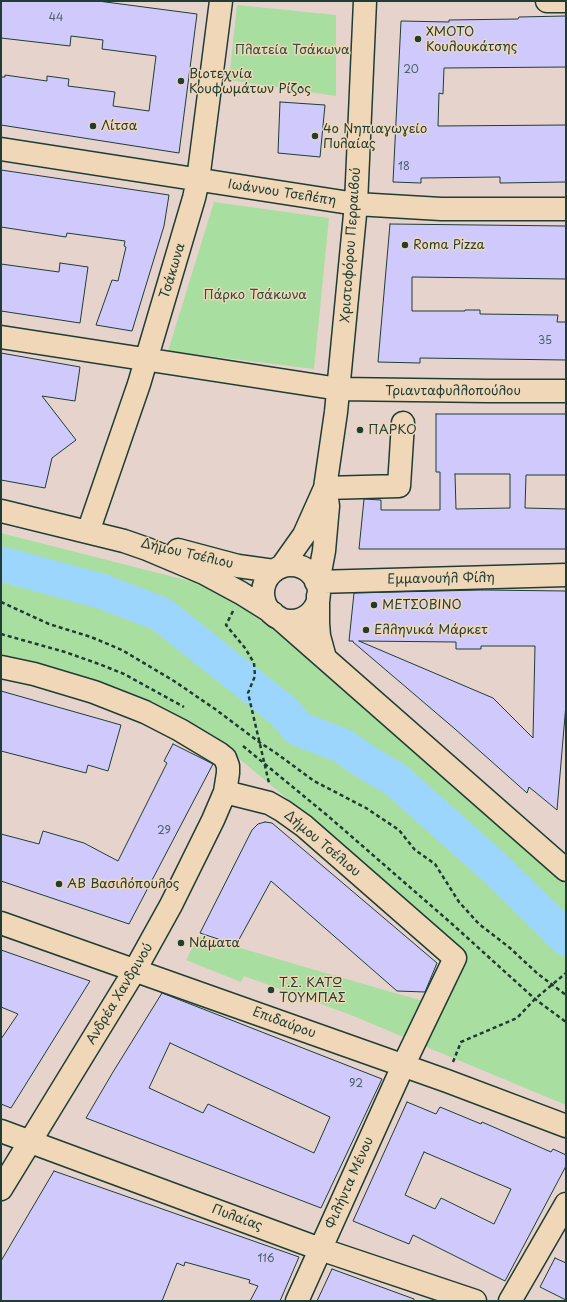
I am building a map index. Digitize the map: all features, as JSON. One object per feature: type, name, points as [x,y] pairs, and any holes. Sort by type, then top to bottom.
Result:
[{"type":"street","name":"Τσάκωνα","points":[[88,532],[146,360],[194,198],[198,180],[221,1]]},
{"type":"street","name":"Χριστοφόρου Περραιβού","points":[[278,569],[292,555],[304,535],[325,488],[339,389],[356,204],[365,1]]},
{"type":"street","points":[[547,1],[566,1]]},
{"type":"street","name":"Ιωάννου Τσελέπη","points":[[1,149],[356,204],[441,210],[566,208]]},
{"type":"street","points":[[1,337],[146,360]]},
{"type":"street","name":"Τριανταφυλλοπούλου","points":[[146,360],[339,389],[487,392],[566,391]]},
{"type":"street","points":[[325,488],[399,486],[403,423]]},
{"type":"street","name":"Χριστοφόρου Περραιβού","points":[[316,584],[324,551],[328,506],[325,488]]},
{"type":"street","name":"Δήμου Τσέλιου","points":[[1,511],[124,541],[204,573],[241,593],[275,615],[566,870]]},
{"type":"street","name":"Δήμου Τσέλιου","points":[[124,541],[158,545],[238,566],[278,569]]},
{"type":"street","points":[[316,584],[313,608],[302,618],[288,620],[275,615],[266,606],[263,592],[268,578],[278,569],[291,565],[300,566],[307,570],[316,584],[318,623],[325,658]]},
{"type":"street","name":"Εμμανουήλ Φίλη","points":[[316,584],[566,575]]},
{"type":"street","points":[[1,667],[34,674],[94,692],[146,712],[213,748],[225,758],[228,766],[224,792]]},
{"type":"street","name":"Δήμου Τσέλιου","points":[[224,792],[269,803],[304,826],[455,958]]},
{"type":"street","name":"Ανδρέα Χανδρινού","points":[[1,1189],[135,970],[181,886],[213,820],[224,792]]},
{"type":"street","name":"Επιδαύρου","points":[[1,924],[135,970],[566,1126]]},
{"type":"street","name":"Φιλήντα Μένου","points":[[297,1301],[403,1066],[455,958]]},
{"type":"street","name":"Πυλαίας","points":[[1,1131],[320,1249],[475,1301]]},
{"type":"street","points":[[510,1301],[566,1204]]},
{"type":"path","points":[[241,593],[226,625],[245,648],[254,664],[255,676],[248,693],[268,777],[269,803]]},
{"type":"path","points":[[1,602],[49,624],[91,636],[122,650],[216,709],[314,781],[366,808],[399,830],[415,850],[435,864],[459,902],[479,924],[566,995]]},
{"type":"path","points":[[461,1042],[517,1018],[551,984],[566,973]]},
{"type":"green space","name":"Πλατεία Τσάκωνα","points":[[237,5],[336,15],[336,96],[229,80]]},
{"type":"green space","name":"Πάρκο Τσάκωνα","points":[[214,202],[329,218],[314,369],[168,351]]},
{"type":"green space","points":[[1,533],[217,588],[282,637],[566,885],[566,1105],[417,1043],[462,954],[339,842],[229,750],[79,678],[1,654]]},
{"type":"green space","points":[[199,936],[431,1003],[413,1041],[351,1015],[244,976],[241,982],[186,960]]},
{"type":"building","points":[[1,1],[98,1],[197,14],[179,153],[1,125],[1,77],[5,77],[5,75],[47,81],[47,76],[69,79],[68,86],[115,92],[113,106],[149,111],[156,56],[102,49],[103,40],[71,36],[70,46],[1,38]]},
{"type":"building","points":[[566,16],[566,67],[444,68],[443,94],[439,93],[438,126],[566,125],[566,182],[500,183],[500,177],[421,178],[421,183],[393,182],[401,21],[449,22],[449,20],[518,19],[519,17]]},
{"type":"building","points":[[280,102],[325,105],[320,157],[278,153]]},
{"type":"building","points":[[1,170],[169,195],[164,226],[132,331],[96,325],[112,280],[118,281],[126,247],[124,246],[125,241],[67,233],[66,237],[1,227]]},
{"type":"building","points":[[390,224],[566,226],[566,279],[412,277],[412,311],[480,310],[480,314],[558,315],[557,322],[566,322],[566,360],[420,358],[420,363],[378,362]]},
{"type":"building","points":[[60,263],[88,267],[80,323],[1,311],[1,264],[59,272]]},
{"type":"building","points":[[1,353],[80,367],[75,401],[42,396],[76,440],[52,458],[45,488],[1,480]]},
{"type":"building","points":[[436,414],[566,414],[566,475],[526,475],[525,508],[566,509],[566,549],[359,549],[364,499],[381,500],[381,510],[440,510],[440,472],[436,472]],"holes":[[[455,474],[510,474],[510,508],[456,509]]]},
{"type":"building","points":[[482,590],[566,591],[566,704],[557,810],[529,787],[527,793],[353,641],[349,641],[354,593]],"holes":[[[359,641],[456,642],[456,649],[481,649],[481,646],[535,646],[533,738],[493,698]]]},
{"type":"building","points":[[1,691],[121,725],[108,771],[88,765],[86,773],[1,751]]},
{"type":"building","points":[[173,744],[213,764],[129,924],[1,881],[1,834],[39,844],[43,831],[84,843],[118,861],[167,763],[164,761]]},
{"type":"building","points":[[265,822],[272,823],[437,963],[425,992],[397,991],[271,881],[236,945],[200,933],[252,830],[258,824]]},
{"type":"building","points":[[1,950],[90,981],[11,1108],[1,1104],[1,1039],[18,1014],[1,1007]]},
{"type":"building","points":[[162,993],[382,1079],[321,1208],[86,1118]],"holes":[[[170,1043],[330,1117],[314,1153],[208,1104],[203,1113],[149,1088]]]},
{"type":"building","points":[[407,1102],[436,1114],[440,1107],[481,1124],[482,1122],[551,1152],[553,1149],[566,1155],[566,1166],[505,1281],[413,1235],[409,1244],[353,1221]],"holes":[[[424,1152],[511,1189],[494,1224],[441,1198],[435,1209],[405,1195]]]},
{"type":"building","points":[[54,1171],[299,1257],[280,1301],[250,1301],[258,1286],[249,1283],[250,1280],[185,1262],[184,1266],[177,1263],[162,1301],[1,1301],[1,1261]]},
{"type":"building","points":[[555,1258],[566,1263],[566,1300],[540,1287]]},
{"type":"building","points":[[332,1269],[414,1299],[414,1301],[317,1301]]},
{"type":"waterway","points":[[1,564],[101,591],[161,614],[282,710],[299,729],[343,746],[369,764],[395,779],[495,868],[566,938]]},
{"type":"place","name":"XMOTO Κουλουκάτσης","points":[[418,39]]},
{"type":"place","name":"Βιοτεχνία Κουφωμάτων Ρίζος","points":[[181,81]]},
{"type":"place","name":"Λίτσα","points":[[93,126]]},
{"type":"place","name":"4ο Νηπιαγωγείο Πυλαίας","points":[[315,136]]},
{"type":"place","name":"Roma Pizza","points":[[405,245]]},
{"type":"place","name":"ΠΑΡΚΟ","points":[[360,430]]},
{"type":"place","name":"ΜΕΤΣΟΒΙΝΟ","points":[[374,605]]},
{"type":"place","name":"Ελληνικά Μάρκετ","points":[[366,630]]},
{"type":"place","name":"ΑΒ Βασιλόπουλος","points":[[59,884]]},
{"type":"place","name":"Νάματα","points":[[181,943]]},
{"type":"place","name":"Τ.Σ. ΚΑΤΩ ΤΟΥΜΠΑΣ","points":[[271,990]]}]
